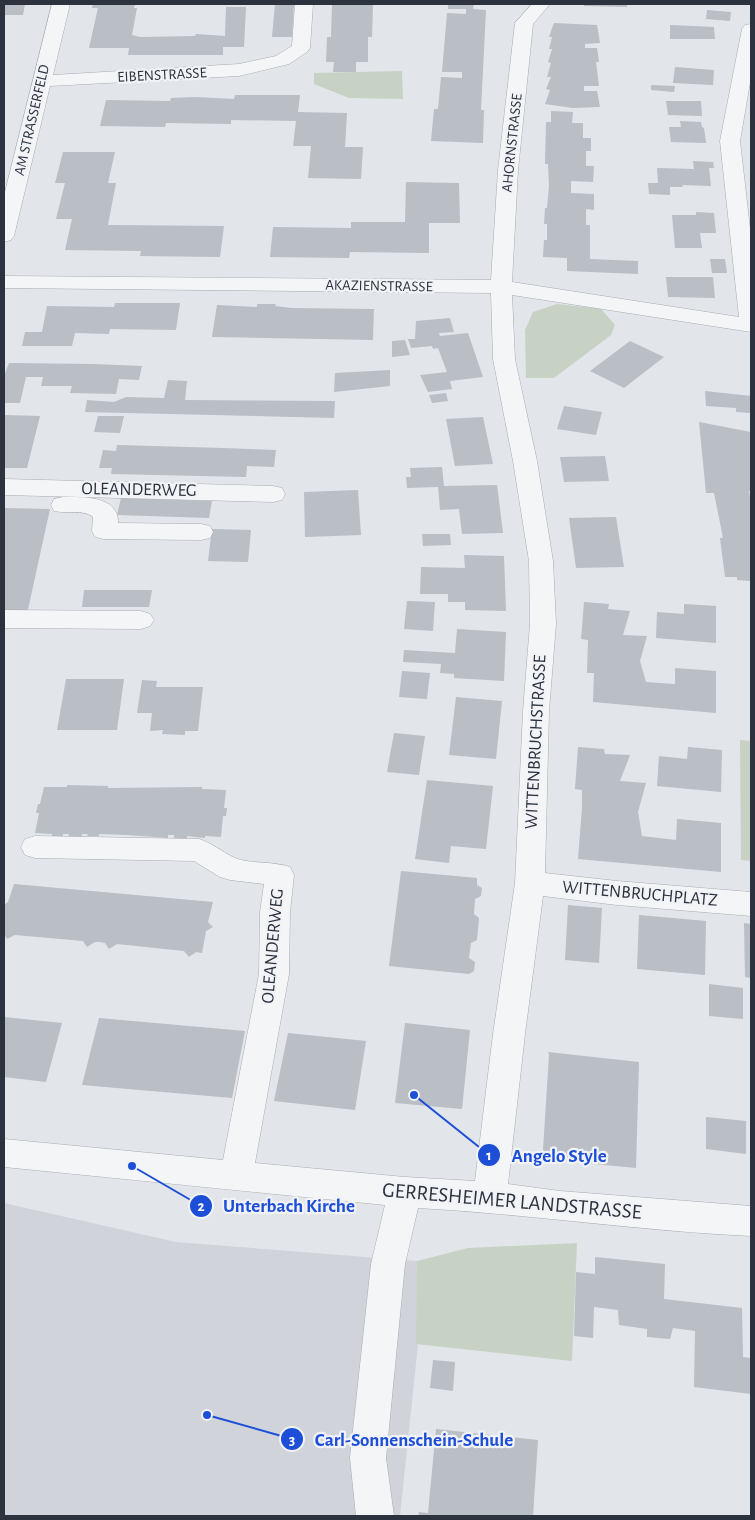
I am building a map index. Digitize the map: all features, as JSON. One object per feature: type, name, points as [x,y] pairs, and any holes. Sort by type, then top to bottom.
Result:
[{"type":"street","name":"AM STRASSERFELD","points":[[4,236],[11,179],[41,81],[61,4]]},
{"type":"street","name":"EIBENSTRASSE","points":[[41,81],[238,70],[282,60],[301,48],[304,4]]},
{"type":"street","name":"AHORNSTRASSE","points":[[501,288],[508,170],[524,23],[541,4]]},
{"type":"street","name":"AKAZIENSTRASSE","points":[[4,282],[501,288],[665,310],[751,326],[730,141],[751,29]]},
{"type":"street","name":"WITTENBRUCHSTRASSE","points":[[490,1198],[509,1034],[530,883],[536,711],[543,624],[541,561],[525,460],[504,358],[501,288]]},
{"type":"street","name":"OLEANDERWEG","points":[[4,487],[274,494]]},
{"type":"street","points":[[4,503],[91,506],[104,512],[106,517],[104,531],[201,532]]},
{"type":"street","points":[[4,619],[141,620]]},
{"type":"street","name":"OLEANDERWEG","points":[[35,846],[199,850],[230,868],[280,875],[275,912],[274,974],[237,1174]]},
{"type":"street","name":"WITTENBRUCHPLATZ","points":[[530,883],[617,893],[751,904]]},
{"type":"street","name":"GERRESHEIMER LANDSTRASSE","points":[[4,1153],[237,1174],[405,1192],[751,1221]]},
{"type":"street","points":[[375,1516],[368,1458],[378,1350],[388,1264],[405,1192]]},
{"type":"shaded area","points":[[4,1203],[176,1242],[417,1261],[423,1297],[400,1516],[4,1516]]},
{"type":"green space","points":[[402,71],[403,99],[349,98],[314,84],[314,73]]},
{"type":"green space","points":[[557,304],[601,309],[615,325],[611,335],[554,378],[526,378],[525,330],[533,312]]},
{"type":"green space","points":[[740,740],[751,741],[751,861],[741,860]]},
{"type":"green space","points":[[577,1243],[572,1361],[416,1344],[417,1261],[468,1248]]},
{"type":"building","points":[[4,4],[25,4],[23,15],[4,15]]},
{"type":"building","points":[[93,4],[135,4],[134,8],[137,8],[132,35],[140,37],[195,36],[196,34],[225,36],[226,7],[246,7],[244,47],[223,47],[223,55],[128,55],[129,48],[89,48],[98,8],[92,8]]},
{"type":"building","points":[[275,4],[294,4],[292,37],[272,37]]},
{"type":"building","points":[[332,4],[373,4],[372,37],[368,37],[368,62],[356,62],[356,72],[333,72],[334,62],[326,62],[327,37],[331,37]]},
{"type":"building","points":[[448,4],[474,4],[473,9],[486,10],[481,110],[484,110],[483,143],[431,141],[434,109],[438,109],[441,77],[462,78],[462,72],[442,72],[447,13],[466,14],[466,9],[448,9]]},
{"type":"building","points":[[584,4],[627,4],[627,7],[584,6]]},
{"type":"building","points":[[707,10],[731,12],[730,21],[706,19]]},
{"type":"building","points":[[554,23],[597,25],[600,43],[585,44],[585,48],[597,48],[599,62],[596,62],[599,86],[584,86],[584,91],[597,91],[600,107],[573,108],[545,104],[550,90],[546,89],[551,77],[547,77],[551,63],[548,62],[552,49],[549,49],[552,37],[549,37]]},
{"type":"building","points":[[670,25],[714,27],[715,39],[670,39]]},
{"type":"building","points":[[675,67],[714,70],[713,85],[673,83]]},
{"type":"building","points":[[651,85],[675,86],[674,92],[651,90]]},
{"type":"building","points":[[235,95],[300,95],[298,112],[347,113],[345,147],[363,147],[361,179],[308,178],[311,146],[293,146],[296,121],[231,120],[231,124],[166,123],[165,127],[100,126],[106,100],[170,101],[171,98],[195,97],[234,99]]},
{"type":"building","points":[[666,101],[701,101],[702,116],[668,115]]},
{"type":"building","points":[[551,111],[573,112],[572,123],[583,123],[583,138],[591,138],[591,151],[586,151],[586,166],[594,166],[593,182],[571,181],[571,193],[594,194],[594,210],[586,209],[586,225],[590,225],[590,259],[638,261],[638,274],[567,271],[567,258],[543,257],[544,240],[547,240],[547,224],[544,224],[549,186],[548,164],[545,164],[546,122],[551,122]]},
{"type":"building","points":[[680,121],[701,122],[704,128],[706,143],[671,142],[669,127],[681,127]]},
{"type":"building","points":[[63,152],[115,152],[108,183],[116,183],[108,225],[224,226],[220,257],[140,256],[141,251],[65,250],[72,219],[56,219],[65,183],[55,183]]},
{"type":"building","points":[[693,161],[713,162],[714,168],[709,168],[711,186],[682,185],[683,187],[670,187],[670,195],[649,194],[648,183],[658,183],[657,168],[694,169]]},
{"type":"building","points":[[406,182],[459,183],[460,223],[429,223],[429,253],[350,252],[349,258],[270,257],[273,227],[351,228],[351,222],[405,222]]},
{"type":"building","points":[[696,212],[714,213],[716,233],[700,233],[702,248],[675,248],[672,215],[696,215]]},
{"type":"building","points":[[710,259],[725,259],[727,273],[712,273]]},
{"type":"building","points":[[666,277],[713,277],[715,298],[668,297]]},
{"type":"building","points":[[115,303],[180,303],[176,330],[110,329],[109,334],[75,333],[72,346],[22,346],[25,332],[42,332],[47,306],[114,307]]},
{"type":"building","points":[[257,304],[276,304],[275,306],[292,308],[374,309],[373,340],[212,337],[217,305],[257,307]]},
{"type":"building","points":[[450,318],[454,332],[439,333],[440,336],[468,333],[483,377],[450,381],[452,389],[428,392],[420,375],[447,372],[438,348],[433,349],[432,346],[411,348],[408,339],[415,339],[416,321]]},
{"type":"building","points":[[405,340],[410,355],[392,357],[392,341]]},
{"type":"building","points":[[630,341],[664,357],[624,388],[590,371]]},
{"type":"building","points":[[9,363],[142,366],[139,380],[119,379],[116,394],[70,393],[72,386],[41,386],[43,377],[26,377],[20,403],[4,403],[4,376]]},
{"type":"building","points":[[390,370],[390,386],[334,392],[335,373]]},
{"type":"building","points":[[168,380],[187,381],[185,400],[335,401],[334,418],[85,412],[87,400],[114,402],[126,397],[164,398]]},
{"type":"building","points":[[705,391],[751,396],[751,413],[736,412],[736,408],[706,406]]},
{"type":"building","points":[[446,393],[448,401],[432,403],[429,395]]},
{"type":"building","points":[[564,406],[602,412],[596,435],[557,429]]},
{"type":"building","points":[[4,415],[40,416],[27,468],[4,468]]},
{"type":"building","points":[[98,416],[124,416],[120,433],[94,432]]},
{"type":"building","points":[[483,417],[493,464],[455,466],[446,419]]},
{"type":"building","points":[[699,422],[751,432],[751,491],[749,491],[751,504],[751,581],[737,580],[737,577],[725,577],[720,538],[723,538],[714,493],[706,493]]},
{"type":"building","points":[[117,445],[276,450],[274,467],[247,466],[246,477],[111,474],[112,468],[99,468],[103,450],[116,451]]},
{"type":"building","points":[[605,456],[609,481],[564,482],[560,457]]},
{"type":"building","points":[[442,467],[444,486],[497,485],[503,533],[462,534],[459,509],[440,510],[438,487],[407,488],[406,477],[411,477],[410,468]]},
{"type":"building","points":[[358,490],[361,535],[305,537],[304,492]]},
{"type":"building","points":[[121,498],[212,501],[209,518],[117,515]]},
{"type":"building","points":[[4,508],[50,509],[27,614],[4,613]]},
{"type":"building","points":[[616,517],[624,567],[576,568],[569,518]]},
{"type":"building","points":[[212,529],[251,530],[248,562],[208,561]]},
{"type":"building","points":[[422,534],[450,534],[451,545],[423,546]]},
{"type":"building","points":[[464,555],[504,556],[506,611],[465,610],[465,602],[448,602],[448,594],[420,594],[421,567],[465,568]]},
{"type":"building","points":[[84,590],[152,590],[149,607],[82,607]]},
{"type":"building","points":[[407,601],[435,602],[433,631],[404,629]]},
{"type":"building","points":[[584,602],[609,604],[608,609],[630,611],[623,635],[647,636],[640,661],[646,682],[675,684],[675,668],[716,671],[716,713],[593,702],[594,673],[587,673],[588,640],[581,639]]},
{"type":"building","points":[[684,604],[716,606],[716,643],[656,638],[657,612],[684,614]]},
{"type":"building","points":[[457,629],[506,632],[504,681],[454,678],[454,674],[440,673],[441,664],[403,662],[404,650],[455,653]]},
{"type":"building","points":[[402,671],[430,673],[427,699],[399,697]]},
{"type":"building","points":[[66,679],[124,679],[117,730],[57,730]]},
{"type":"building","points":[[142,680],[157,681],[156,687],[203,687],[198,731],[185,731],[185,735],[162,734],[163,730],[150,731],[152,713],[137,713]]},
{"type":"building","points":[[456,697],[502,701],[496,759],[449,755]]},
{"type":"building","points":[[394,733],[425,736],[419,775],[387,772]]},
{"type":"building","points":[[578,747],[604,749],[605,754],[630,755],[620,781],[646,783],[638,812],[642,836],[676,840],[677,819],[721,823],[721,872],[578,859],[582,790],[575,789]]},
{"type":"building","points":[[688,747],[722,750],[721,792],[657,786],[659,756],[687,759]]},
{"type":"building","points":[[427,780],[493,786],[486,849],[451,846],[449,863],[415,859]]},
{"type":"building","points":[[67,785],[108,786],[108,788],[202,787],[202,789],[226,790],[224,808],[227,808],[226,816],[223,816],[221,837],[187,836],[187,841],[174,840],[174,835],[168,835],[168,838],[99,834],[99,836],[87,836],[88,834],[82,834],[81,839],[68,839],[69,834],[52,836],[52,834],[35,833],[39,813],[36,813],[44,787],[67,787]]},
{"type":"building","points":[[401,871],[477,878],[477,885],[482,888],[481,896],[475,899],[474,914],[479,918],[477,940],[471,943],[469,958],[475,962],[474,971],[469,974],[389,966]]},
{"type":"building","points":[[14,884],[213,902],[208,922],[213,927],[206,931],[202,953],[196,952],[189,957],[184,951],[117,944],[109,949],[105,943],[100,942],[95,942],[87,947],[83,941],[15,935],[7,939],[4,934],[4,905],[8,902]]},
{"type":"building","points":[[568,905],[602,908],[599,963],[565,960]]},
{"type":"building","points":[[639,915],[706,921],[705,975],[637,969]]},
{"type":"building","points":[[744,923],[751,924],[751,978],[745,977]]},
{"type":"building","points":[[709,984],[743,988],[743,1019],[709,1016]]},
{"type":"building","points":[[4,1017],[62,1023],[46,1082],[4,1077]]},
{"type":"building","points":[[99,1018],[245,1031],[232,1098],[82,1085]]},
{"type":"building","points":[[405,1023],[470,1030],[462,1109],[395,1103]]},
{"type":"building","points":[[288,1033],[366,1041],[355,1110],[274,1101]]},
{"type":"building","points":[[548,1052],[639,1062],[636,1168],[552,1160],[543,1150]]},
{"type":"building","points":[[706,1117],[746,1121],[746,1154],[706,1149]]},
{"type":"building","points":[[595,1257],[665,1264],[664,1299],[742,1308],[743,1357],[751,1358],[751,1394],[694,1387],[695,1331],[673,1328],[670,1339],[647,1337],[647,1329],[619,1325],[618,1310],[594,1307],[593,1338],[574,1336],[576,1272],[595,1274]]},
{"type":"building","points":[[433,1360],[455,1362],[453,1391],[430,1388]]},
{"type":"building","points":[[436,1429],[538,1440],[533,1516],[418,1516],[419,1512],[428,1513]]},
{"type":"place","name":"Angelo Style","points":[[414,1095]]},
{"type":"place","name":"Unterbach Kirche","points":[[132,1166]]},
{"type":"place","name":"Carl-Sonnenschein-Schule","points":[[207,1415]]}]
